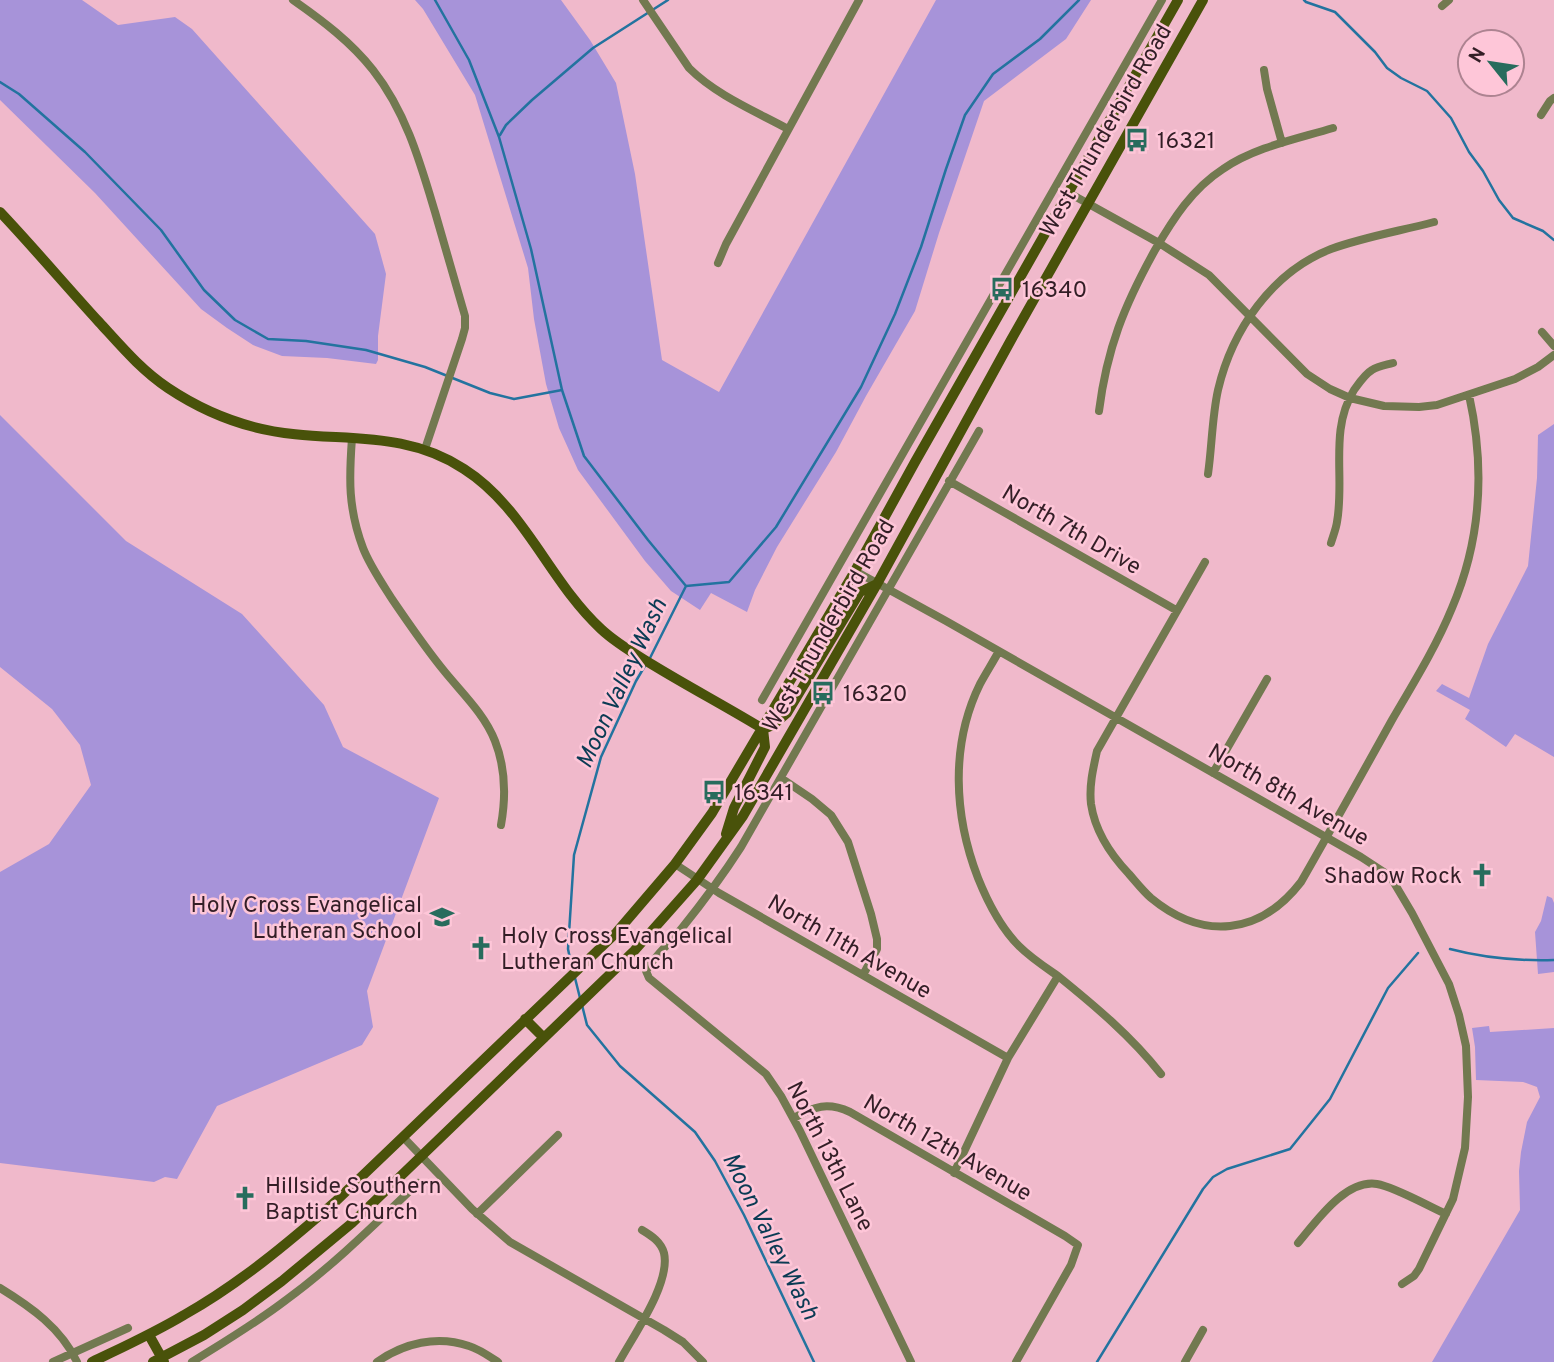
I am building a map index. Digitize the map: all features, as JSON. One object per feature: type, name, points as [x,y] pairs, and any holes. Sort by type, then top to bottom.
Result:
[{"type":"main road","name":"West Thunderbird Road","points":[[92,1362],[187,1314],[277,1251],[335,1202],[616,933],[675,864],[718,805],[855,571],[1178,0]]},
{"type":"main road","name":"West Thunderbird Road","points":[[159,1361],[214,1328],[282,1281],[343,1230],[634,951],[696,880],[743,816],[877,584],[1062,248],[1203,0]]},
{"type":"main road","points":[[0,212],[129,355],[166,387],[194,404],[256,428],[290,434],[386,440],[425,449],[466,470],[503,502],[560,582],[601,629],[625,648],[763,729]]},
{"type":"main road","points":[[1043,238],[1062,248]]},
{"type":"main road","points":[[763,729],[773,725],[787,713],[860,592],[877,584]]},
{"type":"main road","points":[[723,843],[734,808],[765,747],[763,729]]},
{"type":"main road","points":[[525,1019],[544,1038]]},
{"type":"main road","points":[[149,1335],[159,1361]]},
{"type":"street","points":[[293,0],[341,36],[373,71],[407,126],[419,157],[464,316],[465,328],[425,449]]},
{"type":"street","points":[[643,0],[698,77],[788,130]]},
{"type":"street","points":[[718,263],[859,0]]},
{"type":"street","name":"West Thunderbird Road","points":[[762,700],[1162,0]]},
{"type":"street","points":[[1264,70],[1282,144]]},
{"type":"street","points":[[1541,115],[1554,98]]},
{"type":"street","points":[[1099,411],[1109,353],[1119,321],[1138,280],[1183,206],[1208,180],[1248,155],[1333,128]]},
{"type":"street","points":[[1069,193],[1159,243],[1209,275],[1307,374],[1350,398],[1384,406],[1437,405],[1526,374],[1554,355]]},
{"type":"street","points":[[1208,474],[1219,387],[1231,351],[1261,301],[1279,281],[1328,250],[1434,222]]},
{"type":"street","name":"West Thunderbird Road","points":[[1030,230],[1043,238]]},
{"type":"street","points":[[1542,332],[1554,346]]},
{"type":"street","points":[[1331,543],[1337,523],[1340,425],[1346,404],[1369,371],[1393,363]]},
{"type":"street","points":[[1205,562],[1097,751],[1091,777],[1091,806],[1113,857],[1151,898],[1194,922],[1216,926],[1239,925],[1256,920],[1273,910],[1289,897],[1301,882],[1452,608],[1465,572],[1473,538],[1479,486],[1478,449],[1469,395]]},
{"type":"street","name":"West Thunderbird Road","points":[[646,971],[680,931],[741,847],[979,431]]},
{"type":"street","points":[[352,438],[349,477],[352,513],[364,550],[415,633],[475,708],[495,740],[505,785],[501,825]]},
{"type":"street","name":"North 7th Drive","points":[[949,481],[1177,610]]},
{"type":"street","name":"North 8th Avenue","points":[[855,571],[1361,857],[1390,876],[1449,985],[1466,1046],[1468,1083],[1465,1148],[1458,1183],[1419,1269],[1402,1284]]},
{"type":"street","points":[[999,652],[971,707],[959,763],[958,798],[970,856],[993,911],[1020,947],[1102,1012],[1128,1036],[1161,1074]]},
{"type":"street","name":"West Thunderbird Road","points":[[789,654],[802,662]]},
{"type":"street","points":[[1213,773],[1267,679]]},
{"type":"street","points":[[781,779],[812,799],[831,816],[848,842],[877,939],[877,949],[863,975]]},
{"type":"street","name":"North 11th Avenue","points":[[675,864],[696,880],[1008,1058]]},
{"type":"street","name":"North 13th Lane","points":[[646,971],[649,978],[766,1074],[794,1118],[911,1362]]},
{"type":"street","points":[[954,1173],[1008,1058],[1058,976]]},
{"type":"street","name":"North 12th Avenue","points":[[794,1118],[811,1109],[831,1105],[839,1107],[1078,1245],[1071,1265],[1016,1362]]},
{"type":"street","points":[[477,1214],[558,1135]]},
{"type":"street","points":[[402,1137],[495,1230],[521,1249],[683,1342],[704,1362]]},
{"type":"street","points":[[192,1362],[288,1299],[337,1259],[418,1183]]},
{"type":"street","points":[[1298,1243],[1338,1198],[1349,1189],[1363,1185],[1377,1184],[1446,1214]]},
{"type":"street","points":[[384,1192],[396,1205]]},
{"type":"street","points":[[619,1362],[659,1290],[664,1271],[664,1253],[655,1237],[642,1230]]},
{"type":"street","points":[[0,1288],[42,1317],[67,1344],[75,1358]]},
{"type":"street","points":[[53,1362],[75,1358],[128,1328]]},
{"type":"street","points":[[1185,1362],[1203,1330]]},
{"type":"street","points":[[377,1362],[396,1350],[441,1340],[467,1345],[495,1361]]},
{"type":"shaded area","points":[[0,0],[82,0],[118,25],[175,17],[192,29],[375,234],[386,274],[376,364],[282,356],[253,345],[201,309],[95,193],[0,100]]},
{"type":"shaded area","points":[[415,0],[561,0],[616,83],[635,174],[662,360],[719,392],[936,0],[1091,0],[1066,39],[984,101],[915,311],[836,452],[777,547],[747,612],[711,593],[700,610],[671,591],[645,561],[578,470],[559,428],[546,384],[528,268],[475,95]]},
{"type":"shaded area","points":[[0,415],[126,541],[242,614],[324,705],[343,747],[439,798],[367,991],[373,1027],[362,1045],[217,1106],[177,1179],[165,1177],[154,1182],[0,1163],[0,872],[49,844],[91,785],[80,745],[52,709],[0,667]]},
{"type":"shaded area","points":[[1554,424],[1554,757],[1515,734],[1506,747],[1465,719],[1470,710],[1436,691],[1442,684],[1469,698],[1488,644],[1528,566],[1537,478],[1538,435]]},
{"type":"shaded area","points":[[1547,896],[1552,898],[1554,903],[1554,972],[1538,974],[1535,932],[1541,921]]},
{"type":"shaded area","points":[[1489,1026],[1490,1032],[1554,1028],[1554,1362],[1432,1362],[1520,1210],[1521,1152],[1527,1122],[1540,1097],[1537,1087],[1523,1082],[1476,1080],[1472,1028]]},
{"type":"waterway","name":"Moon Valley Wash","points":[[435,0],[469,60],[499,137],[531,249],[562,390],[584,456],[686,586],[650,658]]},
{"type":"waterway","points":[[500,135],[506,125],[532,100],[593,48],[668,0]]},
{"type":"waterway","points":[[686,586],[729,582],[776,527],[861,387],[895,314],[921,247],[965,115],[993,74],[1040,39],[1079,0]]},
{"type":"waterway","points":[[1304,0],[1335,12],[1387,68],[1427,91],[1451,118],[1469,152],[1513,218],[1543,231],[1554,240]]},
{"type":"waterway","points":[[0,82],[19,94],[85,152],[161,230],[204,290],[235,320],[268,339],[306,341],[366,350],[425,367],[490,393],[514,399],[562,390]]},
{"type":"waterway","name":"Moon Valley Wash","points":[[572,968],[568,949],[574,855],[601,757],[646,664]]},
{"type":"waterway","points":[[1450,949],[1502,958],[1554,960]]},
{"type":"waterway","points":[[1097,1362],[1203,1189],[1213,1177],[1227,1169],[1290,1149],[1330,1099],[1388,988],[1418,953]]},
{"type":"waterway","name":"Moon Valley Wash","points":[[575,978],[580,998]]},
{"type":"waterway","name":"Moon Valley Wash","points":[[582,1005],[587,1025],[620,1066],[695,1132],[715,1161],[744,1215],[814,1362]]},
{"type":"place","name":"16321","points":[[1137,140]]},
{"type":"place","name":"16340","points":[[1002,289]]},
{"type":"place","name":"16320","points":[[823,693]]},
{"type":"place","name":"16341","points":[[714,792]]},
{"type":"place","name":"Shadow Rock","points":[[1482,875]]},
{"type":"place","name":"Holy Cross Evangelical Lutheran School","points":[[442,917]]},
{"type":"place","name":"Holy Cross Evangelical Lutheran Church","points":[[481,948]]},
{"type":"place","name":"Hillside Southern Baptist Church","points":[[245,1198]]}]
